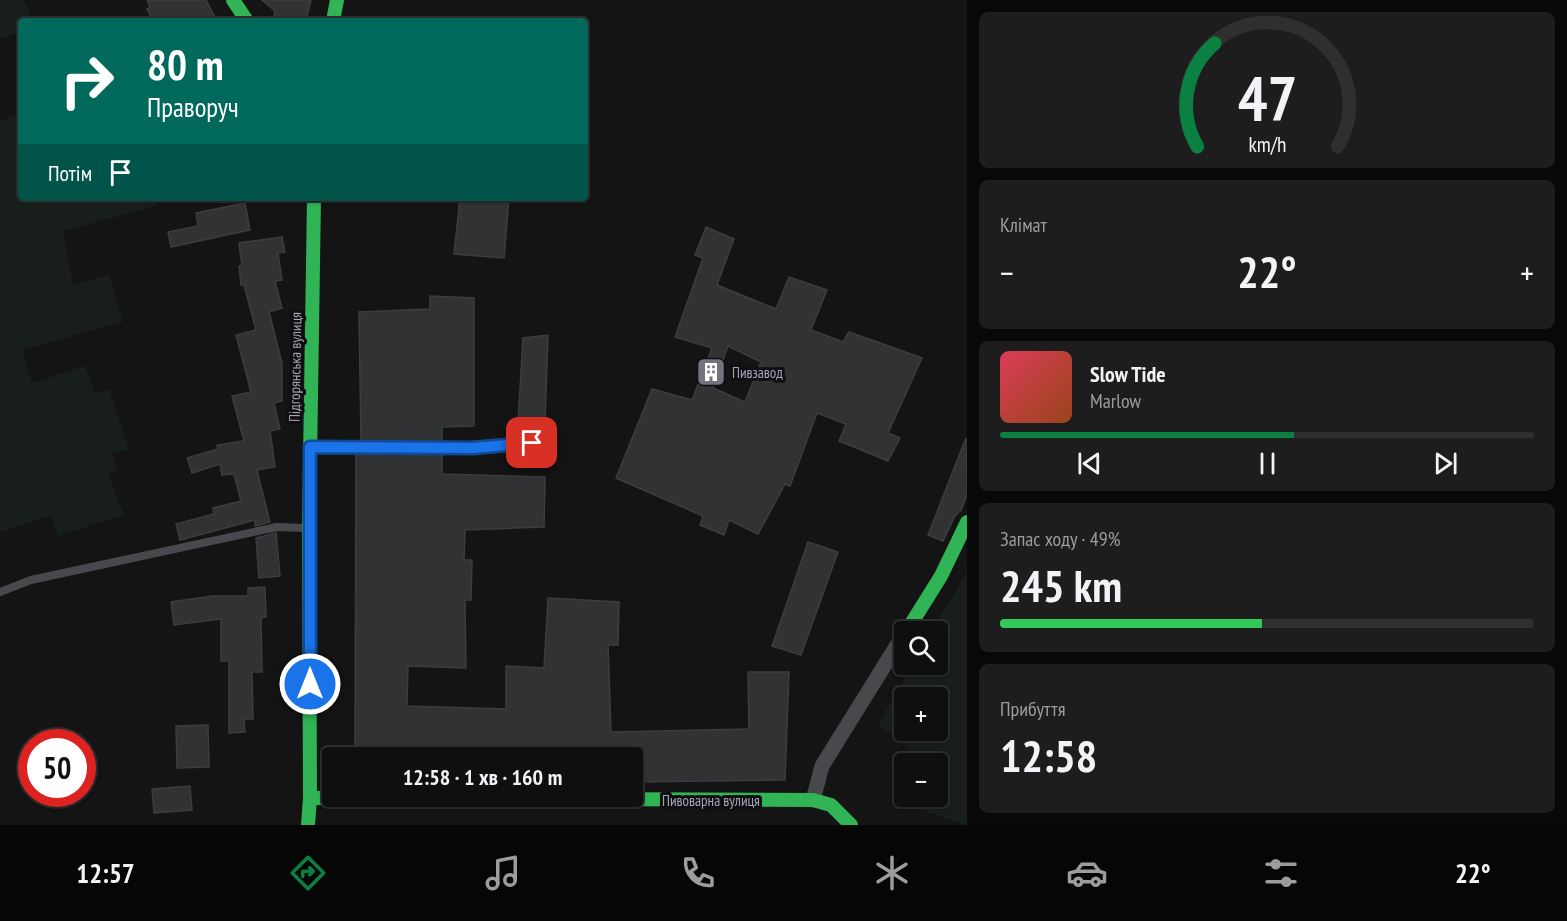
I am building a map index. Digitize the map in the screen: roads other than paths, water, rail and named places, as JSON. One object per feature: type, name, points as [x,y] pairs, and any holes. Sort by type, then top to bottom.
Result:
[{"type":"main road","points":[[233,0],[245,18]]},
{"type":"main road","points":[[334,18],[337,0]]},
{"type":"main road","name":"Підгорянська вулиця","points":[[308,825],[310,798],[309,528],[314,201]]},
{"type":"main road","points":[[913,621],[941,576],[967,522]]},
{"type":"main road","name":"Пивоварна вулиця","points":[[310,798],[813,800]]},
{"type":"main road","points":[[813,800],[831,805],[851,825]]},
{"type":"street","points":[[813,800],[822,766],[894,651]]},
{"type":"lane","points":[[310,447],[472,448],[532,443]]},
{"type":"lane","points":[[0,592],[32,580],[277,527],[309,528]]},
{"type":"place","name":"Пивзавод","points":[[711,372]]}]
